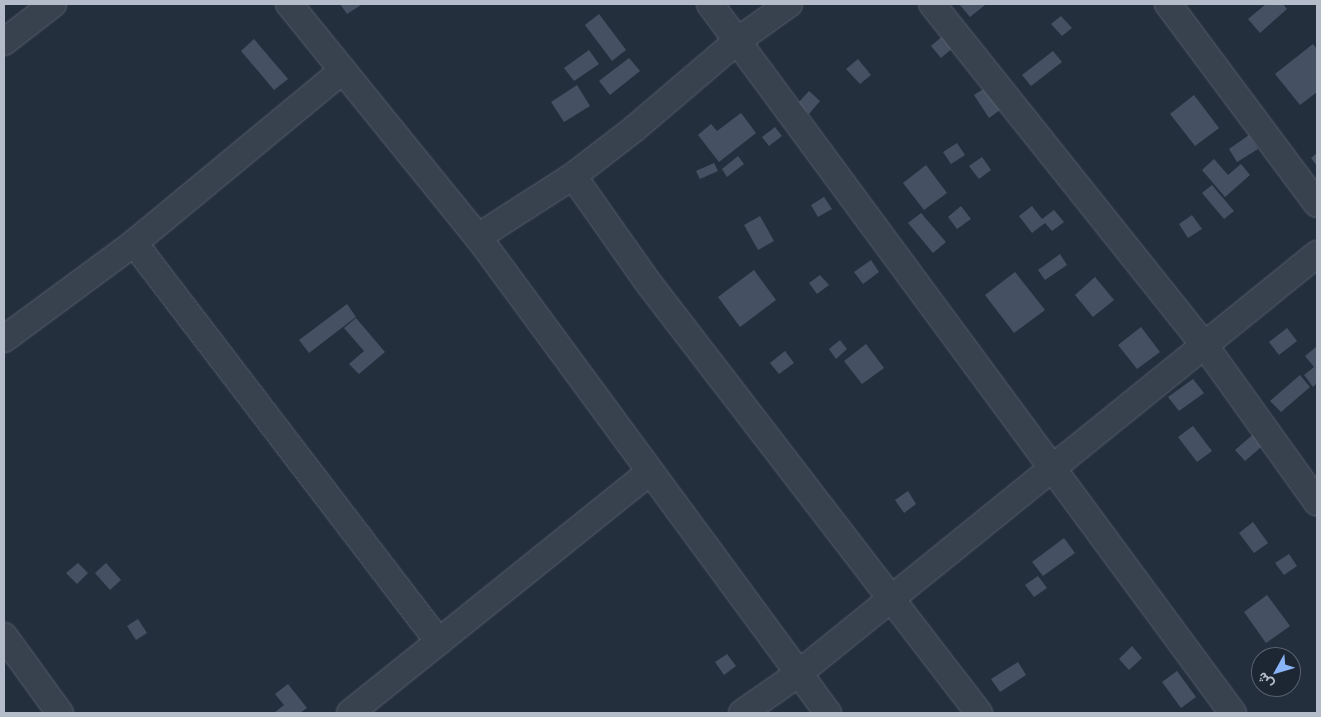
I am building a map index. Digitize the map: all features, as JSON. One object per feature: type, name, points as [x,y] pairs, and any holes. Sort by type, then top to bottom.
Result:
[{"type":"street","points":[[4,42],[53,4]]},
{"type":"street","points":[[289,4],[478,236],[828,713]]},
{"type":"street","points":[[710,4],[1232,713]]},
{"type":"street","points":[[478,236],[573,176],[634,129],[737,42],[789,4]]},
{"type":"street","points":[[932,4],[1203,343],[1317,502]]},
{"type":"street","points":[[1168,4],[1317,204]]},
{"type":"street","points":[[4,339],[134,243],[343,70]]},
{"type":"street","points":[[573,176],[650,285],[978,713]]},
{"type":"street","points":[[134,243],[439,642]]},
{"type":"street","points":[[742,713],[798,674],[890,597],[1052,469],[1203,343],[1317,254]]},
{"type":"street","points":[[350,713],[650,472]]},
{"type":"street","points":[[4,636],[60,713]]},
{"type":"building","points":[[340,4],[360,4],[361,5],[347,14]]},
{"type":"building","points":[[959,4],[984,4],[985,5],[970,17]]},
{"type":"building","points":[[1266,4],[1283,4],[1287,9],[1260,33],[1248,19]]},
{"type":"building","points":[[599,14],[626,50],[612,61],[585,25]]},
{"type":"building","points":[[1061,16],[1072,28],[1062,36],[1051,24]]},
{"type":"building","points":[[945,34],[955,46],[941,58],[931,46]]},
{"type":"building","points":[[254,39],[288,79],[274,90],[241,51]]},
{"type":"building","points":[[1313,44],[1317,49],[1317,92],[1300,105],[1275,74]]},
{"type":"building","points":[[589,50],[599,64],[574,81],[564,68]]},
{"type":"building","points":[[1053,51],[1062,62],[1031,86],[1022,75]]},
{"type":"building","points":[[629,58],[640,71],[610,95],[599,81]]},
{"type":"building","points":[[858,59],[871,75],[860,84],[846,69]]},
{"type":"building","points":[[577,85],[590,106],[564,122],[551,102]]},
{"type":"building","points":[[985,88],[1000,110],[989,118],[974,95]]},
{"type":"building","points":[[809,91],[820,101],[809,114],[798,103]]},
{"type":"building","points":[[1194,95],[1219,128],[1195,146],[1170,114]]},
{"type":"building","points":[[741,113],[756,133],[719,162],[698,135],[711,124],[717,131]]},
{"type":"building","points":[[775,127],[782,136],[769,146],[762,137]]},
{"type":"building","points":[[1249,135],[1258,149],[1237,162],[1229,149]]},
{"type":"building","points":[[957,143],[965,155],[951,164],[943,152]]},
{"type":"building","points":[[1317,153],[1317,166],[1311,158]]},
{"type":"building","points":[[738,156],[744,164],[727,177],[722,169]]},
{"type":"building","points":[[982,157],[991,170],[979,179],[969,166]]},
{"type":"building","points":[[1214,159],[1228,175],[1241,164],[1250,175],[1225,197],[1202,170]]},
{"type":"building","points":[[714,163],[718,171],[700,179],[696,171]]},
{"type":"building","points":[[926,165],[947,193],[924,210],[903,183]]},
{"type":"building","points":[[1212,185],[1234,211],[1224,219],[1202,193]]},
{"type":"building","points":[[824,197],[832,209],[818,217],[811,205]]},
{"type":"building","points":[[961,206],[971,219],[957,229],[948,217]]},
{"type":"building","points":[[1032,206],[1042,219],[1054,210],[1064,222],[1052,231],[1045,223],[1032,233],[1019,216]]},
{"type":"building","points":[[921,213],[946,242],[933,253],[908,223]]},
{"type":"building","points":[[1192,215],[1202,229],[1188,238],[1179,224]]},
{"type":"building","points":[[760,216],[774,241],[758,250],[744,225]]},
{"type":"building","points":[[1060,254],[1067,265],[1045,280],[1038,270]]},
{"type":"building","points":[[871,260],[879,272],[863,284],[854,272]]},
{"type":"building","points":[[754,270],[776,300],[740,327],[718,297]]},
{"type":"building","points":[[1015,272],[1045,310],[1014,333],[985,295]]},
{"type":"building","points":[[820,275],[829,285],[817,294],[809,283]]},
{"type":"building","points":[[1095,277],[1114,300],[1093,317],[1075,295]]},
{"type":"building","points":[[347,304],[356,317],[309,353],[299,340]]},
{"type":"building","points":[[356,318],[385,352],[359,374],[349,364],[364,351],[344,328]]},
{"type":"building","points":[[1141,327],[1160,352],[1137,369],[1118,345]]},
{"type":"building","points":[[1287,328],[1297,341],[1279,355],[1269,342]]},
{"type":"building","points":[[840,340],[847,349],[836,359],[829,349]]},
{"type":"building","points":[[866,344],[884,368],[862,384],[844,361]]},
{"type":"building","points":[[1316,347],[1317,383],[1313,387],[1304,375],[1314,367],[1305,356]]},
{"type":"building","points":[[785,351],[794,363],[779,374],[770,363]]},
{"type":"building","points":[[1300,375],[1310,387],[1281,412],[1270,401]]},
{"type":"building","points":[[1193,379],[1204,393],[1179,411],[1168,397]]},
{"type":"building","points":[[1193,426],[1212,451],[1197,462],[1178,437]]},
{"type":"building","points":[[1257,431],[1267,442],[1245,461],[1235,450]]},
{"type":"building","points":[[908,491],[916,504],[904,513],[895,500]]},
{"type":"building","points":[[1253,522],[1268,543],[1254,553],[1239,533]]},
{"type":"building","points":[[1064,538],[1075,553],[1043,576],[1032,562]]},
{"type":"building","points":[[1289,554],[1297,566],[1284,575],[1275,563]]},
{"type":"building","points":[[78,563],[88,573],[77,584],[66,573]]},
{"type":"building","points":[[106,563],[121,580],[110,590],[95,573]]},
{"type":"building","points":[[1038,576],[1047,588],[1034,597],[1025,585]]},
{"type":"building","points":[[1267,595],[1290,626],[1266,643],[1244,612]]},
{"type":"building","points":[[138,619],[147,633],[136,640],[127,626]]},
{"type":"building","points":[[1132,646],[1142,658],[1129,670],[1119,659]]},
{"type":"building","points":[[727,654],[736,666],[724,675],[715,662]]},
{"type":"building","points":[[1018,662],[1026,675],[1000,692],[991,679]]},
{"type":"building","points":[[1177,671],[1196,697],[1181,708],[1162,682]]},
{"type":"building","points":[[288,684],[307,708],[300,713],[274,713],[284,705],[275,694]]}]
